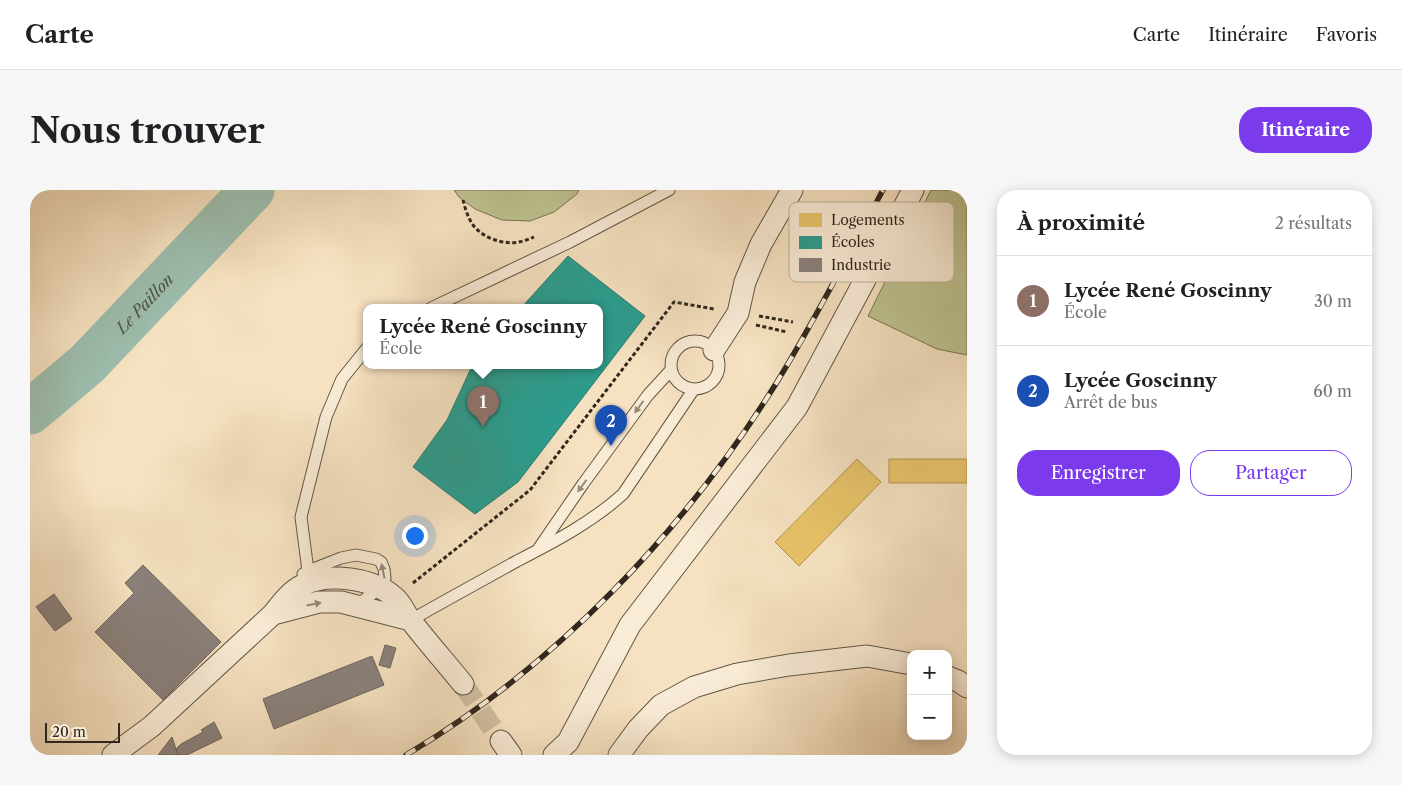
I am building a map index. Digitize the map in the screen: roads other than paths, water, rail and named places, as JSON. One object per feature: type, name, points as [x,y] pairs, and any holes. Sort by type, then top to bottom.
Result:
[{"type":"street","points":[[714,350],[726,333],[743,318],[745,282],[761,244],[792,190]]},
{"type":"street","points":[[907,202],[913,190]]},
{"type":"street","points":[[554,755],[568,742],[630,624],[797,408],[864,282]]},
{"type":"street","points":[[113,755],[152,726],[302,585],[326,578],[365,582],[394,596],[410,620],[463,684]]},
{"type":"street","points":[[273,614],[319,602],[341,602],[410,620]]},
{"type":"street","points":[[619,755],[638,729],[661,705],[694,687],[737,674],[789,664],[867,656],[907,663]]},
{"type":"street","points":[[952,679],[967,687]]},
{"type":"lane","points":[[439,304],[570,242],[669,190]]},
{"type":"lane","points":[[692,341],[700,342],[708,344],[714,350],[718,356],[718,372],[715,379],[709,385],[702,388],[686,388],[674,378],[671,370],[673,354],[685,343],[692,341]]},
{"type":"lane","points":[[308,571],[301,516],[326,417],[342,379],[363,353]]},
{"type":"lane","points":[[536,551],[648,395],[671,370]]},
{"type":"lane","points":[[410,620],[536,551],[592,519],[608,507],[623,494],[694,389]]},
{"type":"lane","points":[[273,614],[278,596],[292,581],[308,571],[341,558],[356,555],[376,559],[381,562],[384,569],[384,578],[380,588],[356,606]]},
{"type":"waterway","name":"Le Paillon","points":[[30,412],[87,364],[252,190]]},
{"type":"tunnel","points":[[463,684],[501,741]]},
{"type":"railway","points":[[877,202],[883,190]]},
{"type":"railway","points":[[406,755],[461,719],[514,680],[565,637],[613,591],[659,542],[741,437],[791,359],[834,282]]},
{"type":"place","name":"Lycée René Goscinny","points":[[483,427]]},
{"type":"place","name":"Lycée Goscinny","points":[[611,446]]}]
